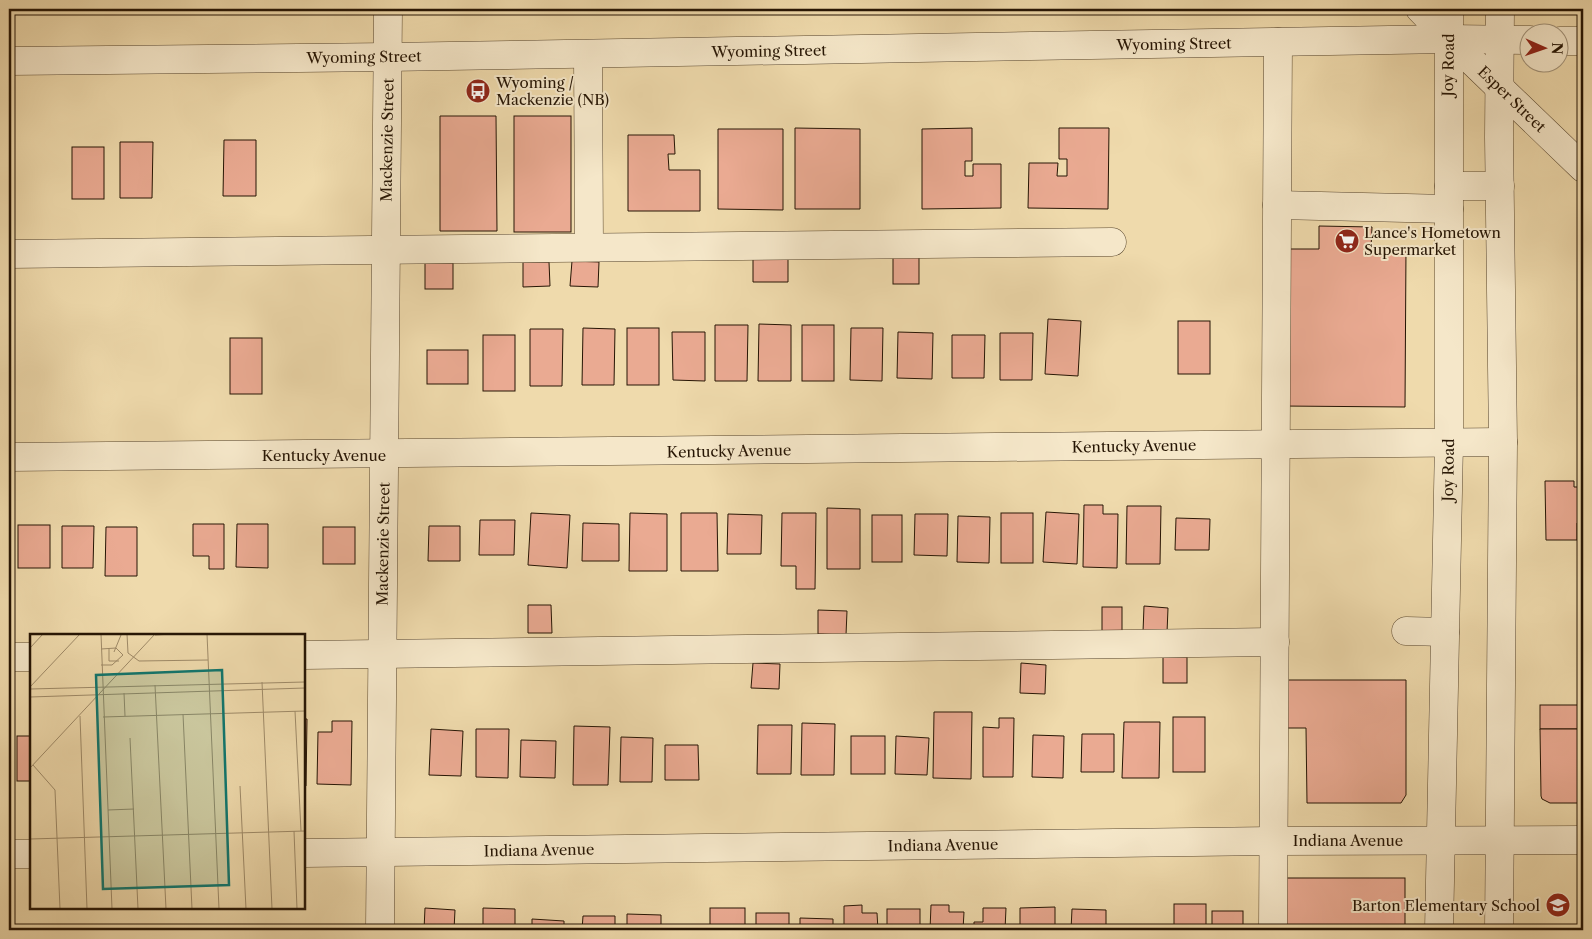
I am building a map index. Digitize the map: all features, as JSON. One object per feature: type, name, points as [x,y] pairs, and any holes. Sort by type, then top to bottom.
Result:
[{"type":"street","name":"Mackenzie Street","points":[[380,930],[388,9]]},
{"type":"street","name":"Esper Street","points":[[1420,9],[1448,39],[1582,166]]},
{"type":"street","name":"Joy Road","points":[[1440,930],[1440,840],[1449,442],[1449,9]]},
{"type":"street","points":[[1499,930],[1503,442],[1499,87],[1500,9]]},
{"type":"street","name":"Wyoming Street","points":[[9,60],[388,57],[1448,39],[1520,40]]},
{"type":"street","points":[[1570,41],[1583,41]]},
{"type":"street","points":[[1273,930],[1279,632],[1276,444],[1278,42]]},
{"type":"street","points":[[588,54],[589,247]]},
{"type":"street","points":[[1277,205],[1449,198],[1500,186]]},
{"type":"street","points":[[9,254],[1112,242]]},
{"type":"street","name":"Kentucky Avenue","points":[[9,458],[1503,442]]},
{"type":"street","points":[[1406,631],[1445,632]]},
{"type":"street","points":[[305,655],[382,655],[1279,632]]},
{"type":"street","points":[[9,656],[30,657]]},
{"type":"street","name":"Indiana Avenue","points":[[305,853],[1274,841],[1583,840]]},
{"type":"street","points":[[9,854],[30,854]]},
{"type":"building","points":[[440,116],[496,116],[497,231],[440,231]]},
{"type":"building","points":[[514,116],[571,116],[571,232],[514,232]]},
{"type":"building","points":[[795,128],[860,129],[860,209],[795,209]]},
{"type":"building","points":[[972,128],[972,161],[965,161],[965,176],[973,176],[973,164],[1001,164],[1001,208],[922,209],[922,129]]},
{"type":"building","points":[[1059,128],[1109,128],[1108,209],[1028,208],[1029,163],[1058,163],[1057,176],[1067,176],[1067,159],[1059,159]]},
{"type":"building","points":[[718,129],[783,129],[783,210],[718,209]]},
{"type":"building","points":[[628,135],[674,135],[675,154],[668,154],[669,170],[700,170],[700,211],[628,211]]},
{"type":"building","points":[[224,140],[256,140],[256,196],[223,196]]},
{"type":"building","points":[[120,142],[153,142],[152,198],[120,198]]},
{"type":"building","points":[[72,147],[104,147],[104,199],[72,199]]},
{"type":"building","points":[[1319,226],[1372,227],[1371,248],[1406,249],[1405,407],[1282,406],[1283,249],[1319,249]]},
{"type":"building","points":[[788,257],[788,282],[753,282],[753,258]]},
{"type":"building","points":[[893,257],[919,257],[919,284],[893,284]]},
{"type":"building","points":[[572,261],[599,262],[598,287],[570,286]]},
{"type":"building","points":[[523,262],[549,262],[550,286],[523,287]]},
{"type":"building","points":[[425,263],[453,263],[453,289],[425,289]]},
{"type":"building","points":[[1048,319],[1081,321],[1078,376],[1045,374]]},
{"type":"building","points":[[1178,321],[1210,321],[1210,374],[1178,374]]},
{"type":"building","points":[[759,324],[791,325],[791,381],[758,381]]},
{"type":"building","points":[[715,325],[748,325],[747,381],[715,381]]},
{"type":"building","points":[[802,325],[834,325],[834,381],[802,381]]},
{"type":"building","points":[[583,328],[615,329],[614,385],[582,385]]},
{"type":"building","points":[[627,328],[659,328],[659,385],[627,385]]},
{"type":"building","points":[[851,328],[883,328],[882,381],[850,380]]},
{"type":"building","points":[[530,329],[563,329],[562,386],[530,386]]},
{"type":"building","points":[[672,332],[705,332],[705,381],[673,380]]},
{"type":"building","points":[[898,332],[933,333],[932,379],[897,378]]},
{"type":"building","points":[[1000,333],[1033,333],[1032,380],[1000,380]]},
{"type":"building","points":[[483,335],[515,335],[515,391],[483,391]]},
{"type":"building","points":[[952,335],[985,335],[984,378],[952,378]]},
{"type":"building","points":[[230,338],[262,338],[262,394],[230,394]]},
{"type":"building","points":[[427,350],[468,350],[468,384],[427,384]]},
{"type":"building","points":[[1545,481],[1574,481],[1574,487],[1583,487],[1583,523],[1577,523],[1577,540],[1546,540]]},
{"type":"building","points":[[1084,505],[1103,505],[1103,514],[1118,514],[1117,568],[1083,567]]},
{"type":"building","points":[[1127,506],[1161,506],[1160,564],[1126,564]]},
{"type":"building","points":[[827,508],[860,509],[860,569],[827,569]]},
{"type":"building","points":[[1046,512],[1079,514],[1077,564],[1043,562]]},
{"type":"building","points":[[531,513],[570,515],[567,568],[528,565]]},
{"type":"building","points":[[630,513],[667,514],[667,571],[629,571]]},
{"type":"building","points":[[681,513],[717,513],[718,571],[681,571]]},
{"type":"building","points":[[782,513],[816,513],[815,589],[796,589],[796,566],[781,566]]},
{"type":"building","points":[[1001,513],[1033,513],[1033,563],[1001,563]]},
{"type":"building","points":[[728,514],[762,515],[761,554],[727,554]]},
{"type":"building","points":[[915,514],[948,514],[947,556],[914,555]]},
{"type":"building","points":[[872,515],[902,515],[902,562],[872,562]]},
{"type":"building","points":[[958,516],[990,517],[989,563],[957,562]]},
{"type":"building","points":[[1176,518],[1210,519],[1209,550],[1175,550]]},
{"type":"building","points":[[480,520],[515,520],[514,555],[479,555]]},
{"type":"building","points":[[583,523],[619,524],[619,561],[582,561]]},
{"type":"building","points":[[193,524],[224,524],[224,569],[209,569],[209,556],[193,556]]},
{"type":"building","points":[[237,524],[268,524],[268,568],[236,567]]},
{"type":"building","points":[[18,525],[50,525],[50,568],[18,568]]},
{"type":"building","points":[[62,526],[94,526],[93,568],[62,568]]},
{"type":"building","points":[[429,526],[460,526],[460,561],[428,561]]},
{"type":"building","points":[[106,527],[137,527],[137,576],[105,576]]},
{"type":"building","points":[[323,527],[355,527],[355,564],[323,564]]},
{"type":"building","points":[[528,605],[551,605],[552,633],[528,633]]},
{"type":"building","points":[[1144,606],[1168,608],[1167,633],[1143,632]]},
{"type":"building","points":[[1102,607],[1122,607],[1122,632],[1102,632]]},
{"type":"building","points":[[818,610],[847,611],[846,635],[818,634]]},
{"type":"building","points":[[1163,657],[1187,657],[1187,683],[1163,683]]},
{"type":"building","points":[[753,663],[780,664],[779,689],[751,688]]},
{"type":"building","points":[[1021,663],[1046,665],[1045,694],[1020,693]]},
{"type":"building","points":[[1282,680],[1406,680],[1406,795],[1401,803],[1307,803],[1306,728],[1282,728]]},
{"type":"building","points":[[1540,705],[1583,705],[1583,729],[1540,729]]},
{"type":"building","points":[[934,712],[972,712],[971,779],[933,778]]},
{"type":"building","points":[[1173,717],[1205,717],[1205,772],[1173,772]]},
{"type":"building","points":[[999,718],[1014,718],[1013,777],[983,777],[983,727],[999,728]]},
{"type":"building","points":[[305,719],[307,719],[306,786]]},
{"type":"building","points":[[332,721],[352,721],[351,785],[317,784],[318,732],[332,732]]},
{"type":"building","points":[[1124,722],[1160,722],[1159,778],[1122,778]]},
{"type":"building","points":[[802,723],[835,724],[834,775],[801,775]]},
{"type":"building","points":[[758,725],[792,725],[791,774],[757,774]]},
{"type":"building","points":[[574,726],[610,727],[608,785],[573,785]]},
{"type":"building","points":[[431,729],[463,731],[461,776],[429,775]]},
{"type":"building","points":[[476,729],[509,729],[508,778],[476,777]]},
{"type":"building","points":[[1540,729],[1583,729],[1583,803],[1550,803],[1542,799]]},
{"type":"building","points":[[9,730],[11,730],[11,775],[9,775]]},
{"type":"building","points":[[1082,734],[1114,734],[1114,772],[1081,772]]},
{"type":"building","points":[[1033,735],[1064,736],[1063,778],[1032,777]]},
{"type":"building","points":[[17,736],[30,736],[30,781],[17,781]]},
{"type":"building","points":[[851,736],[885,736],[885,774],[851,774]]},
{"type":"building","points":[[896,736],[929,738],[927,775],[895,774]]},
{"type":"building","points":[[621,737],[653,738],[652,782],[620,782]]},
{"type":"building","points":[[521,740],[556,741],[555,778],[520,777]]},
{"type":"building","points":[[665,745],[698,745],[699,780],[665,780]]},
{"type":"building","points":[[1279,878],[1405,878],[1405,930],[1279,930]]},
{"type":"building","points":[[1174,904],[1206,904],[1206,930],[1174,930]]},
{"type":"building","points":[[862,905],[862,913],[877,913],[878,930],[844,930],[844,906]]},
{"type":"building","points":[[931,905],[949,905],[949,912],[964,912],[963,930],[930,930]]},
{"type":"building","points":[[1055,907],[1055,930],[1020,930],[1020,908]]},
{"type":"building","points":[[425,908],[455,910],[454,930],[424,930]]},
{"type":"building","points":[[483,908],[515,909],[515,930],[483,930]]},
{"type":"building","points":[[710,908],[745,908],[745,930],[710,930]]},
{"type":"building","points":[[983,908],[1006,908],[1005,930],[974,930],[974,922],[983,922]]},
{"type":"building","points":[[887,909],[920,909],[920,930],[887,930]]},
{"type":"building","points":[[1072,909],[1106,910],[1106,930],[1071,930]]},
{"type":"building","points":[[1212,911],[1243,911],[1243,930],[1212,930]]},
{"type":"building","points":[[756,913],[789,913],[789,930],[756,930]]},
{"type":"building","points":[[627,914],[661,915],[661,930],[627,930]]},
{"type":"building","points":[[583,916],[615,916],[615,930],[582,930]]},
{"type":"building","points":[[800,918],[833,919],[833,930],[800,930]]},
{"type":"building","points":[[532,919],[564,921],[564,930],[532,930]]},
{"type":"place","name":"Wyoming / Mackenzie (NB)","points":[[478,91]]},
{"type":"place","name":"Lance's Hometown Supermarket","points":[[1347,241]]},
{"type":"place","name":"Barton Elementary School","points":[[1558,905]]}]
